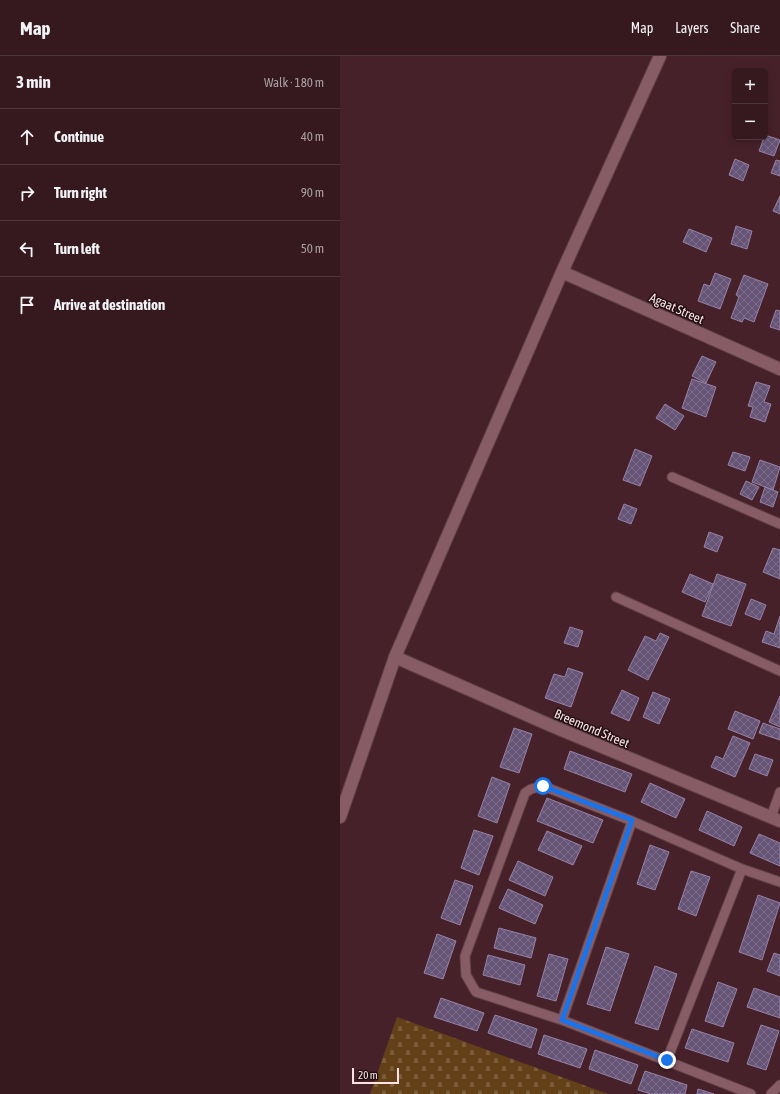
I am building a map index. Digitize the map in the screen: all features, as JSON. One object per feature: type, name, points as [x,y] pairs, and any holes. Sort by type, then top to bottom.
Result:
[{"type":"street","points":[[340,817],[395,657],[562,272],[660,56]]},
{"type":"street","name":"Agaat Street","points":[[562,272],[780,369]]},
{"type":"street","name":"Breemond Street","points":[[395,657],[552,726],[776,819]]},
{"type":"lane","points":[[672,477],[780,524]]},
{"type":"lane","points":[[616,597],[780,671]]},
{"type":"lane","points":[[751,1094],[562,1020],[476,992],[466,975],[465,956],[525,793],[531,789],[543,786],[632,820],[742,868],[780,882]]},
{"type":"lane","points":[[776,819],[780,792]]},
{"type":"lane","points":[[562,1020],[632,820]]},
{"type":"lane","points":[[667,1060],[742,868]]},
{"type":"lane","points":[[771,1094],[780,1085]]},
{"type":"green space","points":[[397,1017],[608,1094],[370,1094]]},
{"type":"building","points":[[768,136],[780,140],[774,156],[759,151],[763,140],[768,140]]},
{"type":"building","points":[[735,159],[749,165],[743,181],[729,175]]},
{"type":"building","points":[[776,160],[780,161],[780,176],[771,173]]},
{"type":"building","points":[[780,196],[780,214],[773,211]]},
{"type":"building","points":[[736,226],[752,231],[747,249],[731,244]]},
{"type":"building","points":[[689,229],[712,238],[706,252],[683,242]]},
{"type":"building","points":[[715,273],[731,279],[720,309],[698,301],[704,284],[710,286]]},
{"type":"building","points":[[744,275],[768,284],[754,322],[744,318],[742,322],[731,318],[739,297],[736,295]]},
{"type":"building","points":[[776,310],[780,311],[780,330],[770,327]]},
{"type":"building","points":[[702,356],[716,362],[706,383],[692,376]]},
{"type":"building","points":[[692,379],[716,387],[706,417],[682,408]]},
{"type":"building","points":[[756,382],[770,386],[764,402],[771,404],[765,422],[750,417],[753,407],[748,406]]},
{"type":"building","points":[[665,404],[684,416],[675,430],[656,418]]},
{"type":"building","points":[[635,449],[652,456],[640,486],[623,480]]},
{"type":"building","points":[[733,452],[750,457],[745,471],[728,465]]},
{"type":"building","points":[[760,460],[780,467],[773,490],[752,482]]},
{"type":"building","points":[[746,481],[759,487],[752,500],[740,494]]},
{"type":"building","points":[[765,487],[778,492],[773,507],[760,502]]},
{"type":"building","points":[[624,504],[637,509],[631,524],[618,519]]},
{"type":"building","points":[[709,532],[723,537],[717,552],[704,547]]},
{"type":"building","points":[[773,548],[780,550],[780,579],[763,572]]},
{"type":"building","points":[[690,574],[713,584],[705,602],[682,592]]},
{"type":"building","points":[[717,574],[746,584],[731,626],[702,616]]},
{"type":"building","points":[[751,599],[766,605],[760,620],[745,614]]},
{"type":"building","points":[[780,616],[780,648],[762,642],[766,631],[774,634]]},
{"type":"building","points":[[570,627],[583,631],[578,647],[564,643]]},
{"type":"building","points":[[660,633],[669,637],[648,680],[628,670],[645,636],[656,641]]},
{"type":"building","points":[[568,668],[583,673],[571,707],[545,698],[554,674],[565,677]]},
{"type":"building","points":[[622,690],[639,698],[629,721],[611,713]]},
{"type":"building","points":[[653,692],[670,699],[659,724],[643,717]]},
{"type":"building","points":[[780,696],[780,727],[769,722]]},
{"type":"building","points":[[735,711],[760,721],[753,739],[728,729]]},
{"type":"building","points":[[763,723],[780,729],[780,740],[759,733]]},
{"type":"building","points":[[514,728],[532,734],[519,773],[500,767]]},
{"type":"building","points":[[733,736],[750,743],[735,777],[711,767],[716,756],[723,759]]},
{"type":"building","points":[[570,751],[632,774],[625,792],[564,769]]},
{"type":"building","points":[[755,754],[773,760],[767,776],[749,769]]},
{"type":"building","points":[[492,777],[510,784],[497,823],[478,816]]},
{"type":"building","points":[[650,783],[685,799],[676,818],[641,802]]},
{"type":"building","points":[[547,798],[603,820],[593,843],[537,821]]},
{"type":"building","points":[[707,811],[742,827],[734,846],[699,830]]},
{"type":"building","points":[[474,830],[493,836],[479,875],[461,868]]},
{"type":"building","points":[[547,831],[582,846],[573,865],[538,850]]},
{"type":"building","points":[[759,834],[780,843],[780,866],[750,853]]},
{"type":"building","points":[[650,845],[669,852],[655,890],[637,884]]},
{"type":"building","points":[[518,861],[553,877],[545,896],[509,880]]},
{"type":"building","points":[[691,871],[710,877],[696,916],[678,909]]},
{"type":"building","points":[[455,880],[473,886],[460,925],[441,918]]},
{"type":"building","points":[[508,889],[543,905],[535,924],[499,908]]},
{"type":"building","points":[[758,895],[780,903],[762,960],[739,952]]},
{"type":"building","points":[[499,928],[536,938],[531,958],[494,948]]},
{"type":"building","points":[[437,934],[456,941],[443,979],[424,973]]},
{"type":"building","points":[[606,947],[629,954],[610,1011],[587,1004]]},
{"type":"building","points":[[774,953],[780,955],[780,976],[767,971]]},
{"type":"building","points":[[549,954],[568,959],[556,1001],[537,996]]},
{"type":"building","points":[[488,955],[525,965],[520,985],[483,975]]},
{"type":"building","points":[[655,966],[677,974],[658,1030],[635,1023]]},
{"type":"building","points":[[718,982],[737,989],[723,1027],[705,1021]]},
{"type":"building","points":[[754,988],[780,997],[780,1018],[747,1007]]},
{"type":"building","points":[[441,998],[484,1013],[477,1031],[434,1017]]},
{"type":"building","points":[[495,1015],[537,1029],[531,1048],[488,1033]]},
{"type":"building","points":[[761,1025],[779,1031],[766,1070],[747,1064]]},
{"type":"building","points":[[692,1029],[734,1043],[728,1062],[685,1048]]},
{"type":"building","points":[[544,1035],[587,1049],[580,1068],[538,1054]]},
{"type":"building","points":[[595,1050],[638,1065],[631,1084],[589,1069]]},
{"type":"building","points":[[645,1071],[687,1085],[685,1094],[651,1094],[638,1090]]},
{"type":"building","points":[[698,1089],[714,1094],[697,1094]]},
{"type":"route","points":[[543,786],[632,820],[562,1020],[667,1060]]}]
